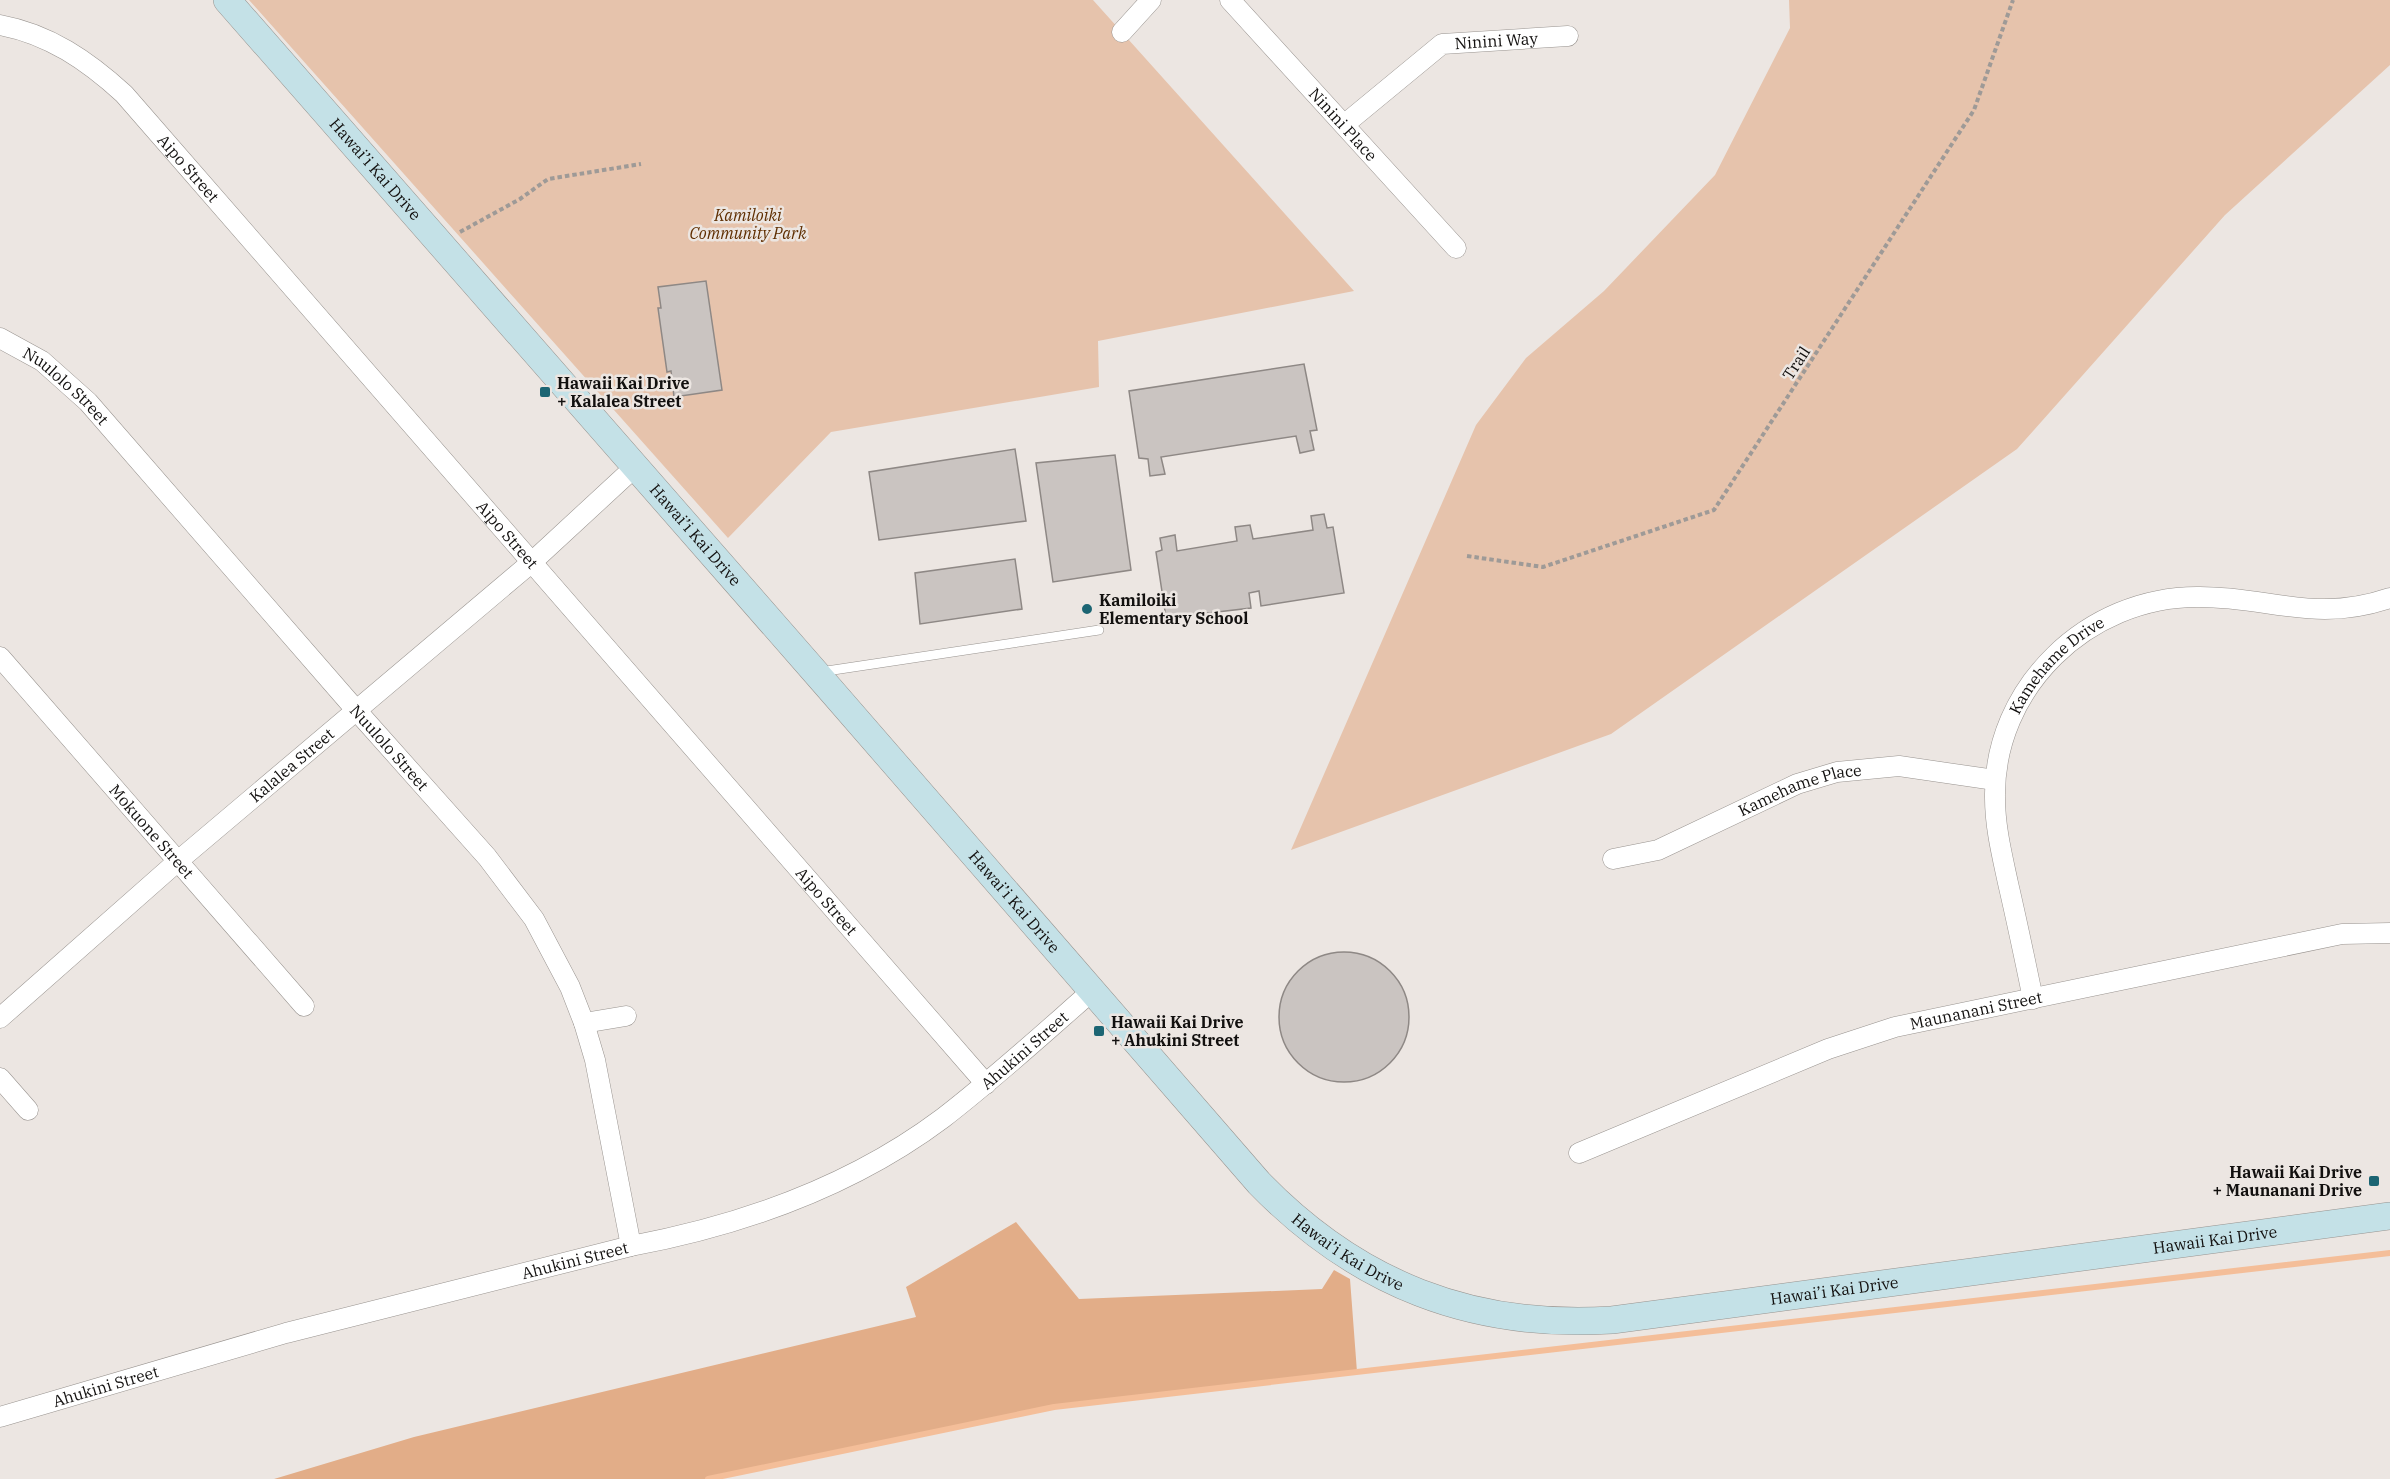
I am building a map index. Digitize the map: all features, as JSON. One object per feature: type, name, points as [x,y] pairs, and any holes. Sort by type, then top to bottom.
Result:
[{"type":"main road","name":"Hawai’i Kai Drive","points":[[227,0],[637,465],[814,673],[1259,1183],[1294,1218],[1341,1254],[1404,1287],[1460,1307],[1541,1321],[1612,1320],[2040,1263]]},
{"type":"main road","name":"Hawaii Kai Drive","points":[[2040,1263],[2390,1216]]},
{"type":"street","points":[[1122,32],[1151,0]]},
{"type":"street","name":"Ninini Place","points":[[1230,0],[1345,123],[1456,248]]},
{"type":"street","name":"Aipo Street","points":[[0,25],[60,45],[94,67],[124,94],[986,1084]]},
{"type":"street","name":"Ninini Way","points":[[1345,123],[1442,44],[1568,36]]},
{"type":"street","name":"Nuulolo Street","points":[[0,338],[42,361],[74,387],[512,887],[554,952],[584,1023],[595,1060],[631,1246]]},
{"type":"street","name":"Kalalea Street","points":[[0,1018],[178,861],[532,562],[637,465]]},
{"type":"street","name":"Kamehame Drive","points":[[2033,999],[1997,831],[1995,780],[2007,727],[2032,681],[2068,642],[2113,615],[2146,603],[2181,597],[2216,597],[2306,610],[2344,609],[2390,598]]},
{"type":"street","name":"Mokuone Street","points":[[0,657],[304,1006]]},
{"type":"street","name":"Kamehame Place","points":[[1613,859],[1658,850],[1797,784],[1837,772],[1899,766],[1995,780]]},
{"type":"street","name":"Maunanani Street","points":[[1579,1153],[1861,1037],[1895,1027],[2342,934],[2390,933]]},
{"type":"street","name":"Ahukini Street","points":[[0,1417],[286,1333],[631,1246],[687,1236],[741,1221],[805,1197],[895,1150],[942,1119],[986,1084],[1092,991]]},
{"type":"street","points":[[584,1023],[626,1016]]},
{"type":"street","points":[[0,1078],[28,1110]]},
{"type":"lane","points":[[814,673],[1099,630]]},
{"type":"path","name":"Trail","points":[[1467,556],[1543,567],[1714,510],[1974,110],[2013,0]]},
{"type":"path","points":[[441,242],[520,199],[548,179],[641,164]]},
{"type":"green space","name":"Kamiloiki Community Park","points":[[249,0],[1093,0],[1354,291],[1098,341],[1099,387],[831,432],[728,538]]},
{"type":"green space","points":[[1789,0],[2390,0],[2390,65],[2225,215],[2017,449],[1611,734],[1291,850],[1476,425],[1526,358],[1604,291],[1715,175],[1790,28]]},
{"type":"shaded area","points":[[1016,1222],[1079,1299],[1322,1289],[1334,1270],[1350,1279],[1357,1372],[1054,1407],[708,1479],[274,1479],[414,1437],[916,1317],[906,1287]]},
{"type":"building","points":[[706,281],[722,390],[674,397],[671,371],[667,372],[658,308],[661,308],[658,287]]},
{"type":"building","points":[[1304,364],[1317,430],[1310,431],[1314,450],[1300,453],[1296,436],[1161,457],[1165,474],[1150,476],[1148,459],[1139,458],[1129,391]]},
{"type":"building","points":[[1015,449],[1026,521],[879,540],[869,472]]},
{"type":"building","points":[[1115,455],[1131,570],[1053,582],[1036,463]]},
{"type":"building","points":[[1324,514],[1327,528],[1333,527],[1344,593],[1261,606],[1259,591],[1249,593],[1251,608],[1166,618],[1156,552],[1162,550],[1160,538],[1175,535],[1177,551],[1237,541],[1235,527],[1250,525],[1253,539],[1313,530],[1311,516]]},
{"type":"building","points":[[1015,559],[1022,609],[920,624],[915,573]]},
{"type":"building","points":[[1344,952],[1369,957],[1390,971],[1404,992],[1409,1017],[1404,1042],[1390,1063],[1369,1077],[1344,1082],[1319,1077],[1298,1063],[1284,1042],[1279,1017],[1284,992],[1298,971],[1319,957]]},
{"type":"waterway","points":[[708,1479],[1054,1407],[2390,1253]]},
{"type":"place","name":"Hawaii Kai Drive + Kalalea Street","points":[[545,392]]},
{"type":"place","name":"Kamiloiki Elementary School","points":[[1087,609]]},
{"type":"place","name":"Hawaii Kai Drive + Ahukini Street","points":[[1099,1031]]},
{"type":"place","name":"Hawaii Kai Drive + Maunanani Drive","points":[[2374,1181]]}]
